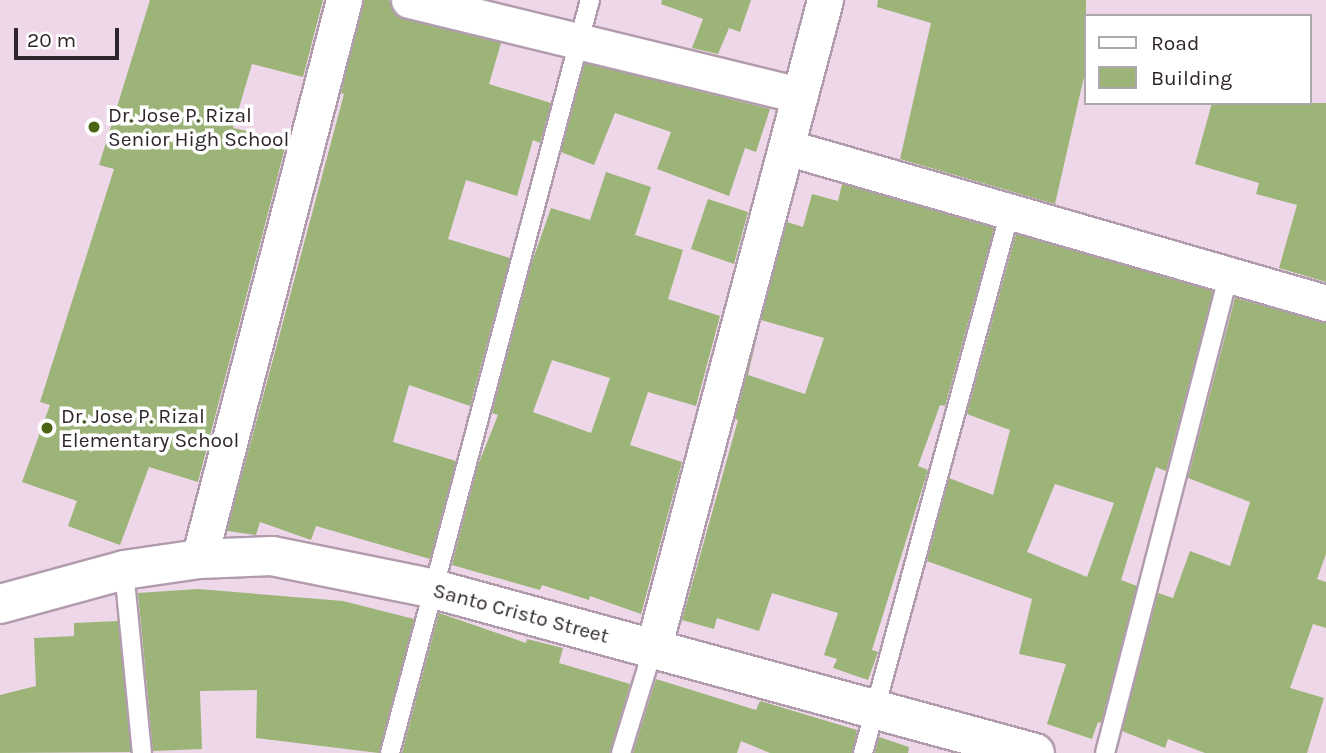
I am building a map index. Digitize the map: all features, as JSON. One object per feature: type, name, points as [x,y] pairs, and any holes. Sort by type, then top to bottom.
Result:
[{"type":"street","points":[[199,559],[344,0]]},
{"type":"street","points":[[409,0],[800,95]]},
{"type":"street","points":[[653,649],[825,0]]},
{"type":"street","points":[[786,147],[1326,303]]},
{"type":"street","name":"Santo Cristo Street","points":[[0,604],[124,570],[199,559],[272,556],[430,588],[1035,753]]},
{"type":"lane","points":[[390,753],[430,588],[590,0]]},
{"type":"lane","points":[[863,753],[1010,212]]},
{"type":"lane","points":[[1105,753],[1228,275]]},
{"type":"lane","points":[[124,570],[142,753]]},
{"type":"lane","points":[[621,753],[653,649]]},
{"type":"building","points":[[150,0],[323,0],[303,77],[252,64],[233,128],[287,140],[198,482],[149,467],[120,545],[68,526],[77,501],[22,482],[50,405],[40,402],[114,169],[99,165]]},
{"type":"building","points":[[364,0],[389,0],[395,14],[404,19],[501,43],[489,84],[551,103],[540,143],[533,140],[517,196],[466,180],[448,239],[510,258],[470,406],[409,385],[393,442],[456,461],[430,559],[316,526],[311,540],[260,522],[256,535],[227,531],[344,94],[341,93]]},
{"type":"building","points":[[662,0],[751,0],[740,32],[729,28],[718,54],[692,48],[703,19],[661,4]]},
{"type":"building","points":[[878,0],[1086,0],[1084,77],[1055,204],[900,159],[931,23],[877,7]]},
{"type":"building","points":[[585,63],[770,109],[756,152],[745,148],[729,196],[657,169],[671,132],[615,113],[594,165],[561,152]]},
{"type":"building","points":[[1326,103],[1326,282],[1279,268],[1297,205],[1256,194],[1259,183],[1195,164],[1211,105]]},
{"type":"building","points":[[606,172],[651,187],[635,235],[683,250],[668,299],[720,316],[696,406],[648,392],[630,445],[682,462],[641,614],[590,596],[589,600],[542,585],[540,590],[452,565],[478,465],[498,415],[492,413],[532,262],[551,208],[590,220]],"holes":[[[552,360],[610,378],[591,433],[533,412]]]},
{"type":"building","points":[[842,184],[994,228],[945,406],[940,405],[918,466],[928,470],[872,650],[878,652],[868,680],[833,668],[837,659],[824,655],[838,613],[772,593],[759,631],[717,618],[714,629],[682,620],[738,420],[735,419],[759,328],[748,375],[805,394],[824,338],[761,320],[787,222],[803,227],[812,194],[838,201]]},
{"type":"building","points":[[708,199],[748,212],[734,264],[691,249]]},
{"type":"building","points":[[1016,234],[1213,291],[1166,471],[1156,467],[1121,580],[1137,586],[1101,723],[1098,722],[1092,739],[1047,724],[1066,664],[1019,654],[1032,599],[927,561],[949,478],[993,495],[1010,430],[967,414]],"holes":[[[1055,484],[1114,503],[1087,577],[1027,552]]]},
{"type":"building","points":[[1235,298],[1326,323],[1326,554],[1317,579],[1326,582],[1326,628],[1313,624],[1290,688],[1324,698],[1307,753],[1205,753],[1168,739],[1165,748],[1122,731],[1158,593],[1173,598],[1190,551],[1230,566],[1250,502],[1188,478]]},
{"type":"building","points":[[198,589],[343,601],[414,619],[379,753],[256,738],[257,690],[200,691],[202,749],[153,751],[138,593]]},
{"type":"building","points":[[439,613],[526,643],[527,639],[563,648],[559,663],[630,684],[610,753],[402,753]]},
{"type":"building","points":[[118,621],[131,752],[0,753],[0,695],[36,686],[34,638],[74,636],[74,623]]},
{"type":"building","points":[[656,679],[756,710],[760,701],[857,730],[852,753],[770,753],[741,741],[737,753],[633,753]]},
{"type":"building","points":[[879,737],[909,747],[908,753],[875,753]]},
{"type":"place","name":"Dr. Jose P. Rizal Senior High School","points":[[94,127]]},
{"type":"place","name":"Dr. Jose P. Rizal Elementary School","points":[[47,428]]}]
